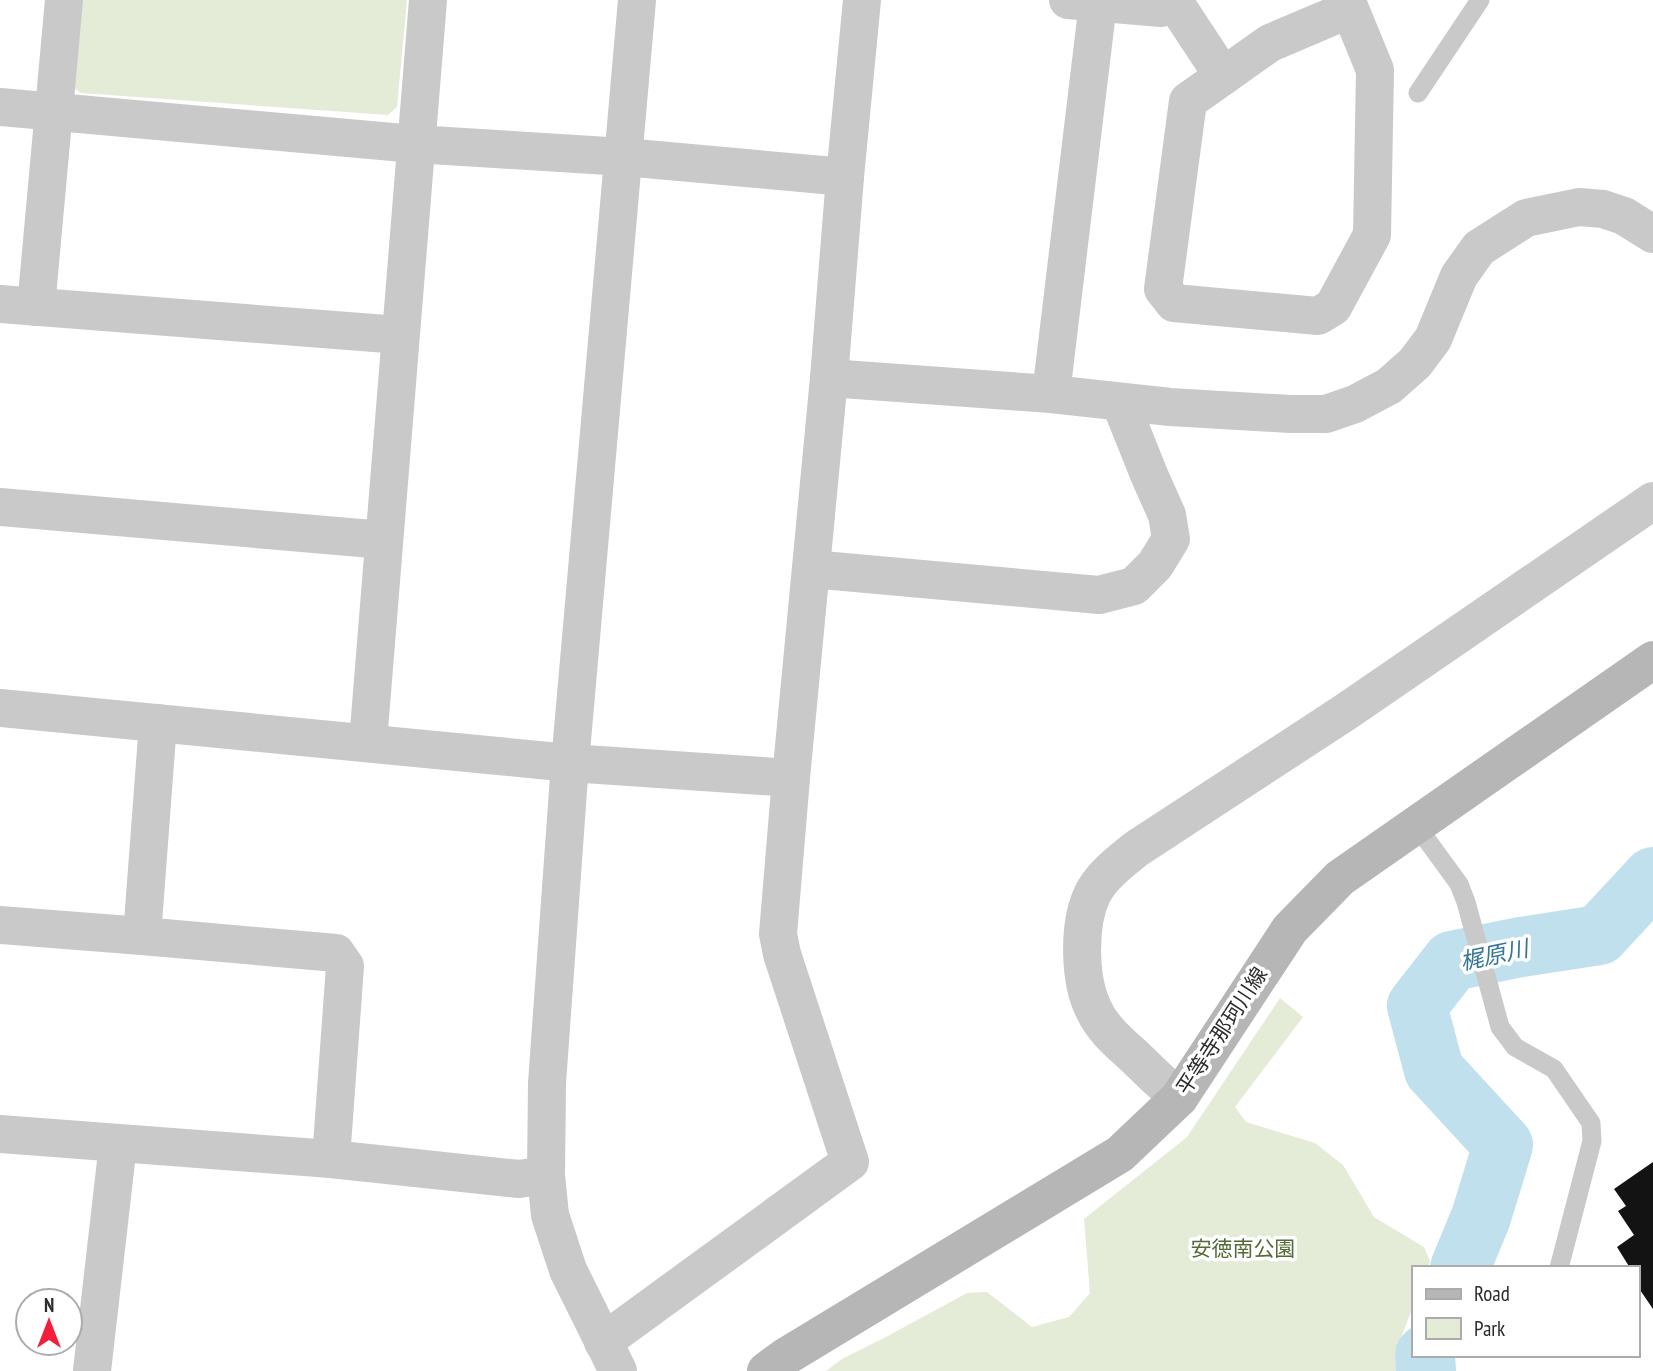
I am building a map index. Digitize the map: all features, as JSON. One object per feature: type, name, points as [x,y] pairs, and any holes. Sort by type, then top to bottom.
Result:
[{"type":"main road","name":"平等寺那珂川線","points":[[766,1371],[1120,1154],[1179,1098],[1290,929],[1340,878],[1653,660]]},
{"type":"street","points":[[64,0],[54,111],[18,306],[400,335]]},
{"type":"street","points":[[368,742],[428,0]]},
{"type":"street","points":[[638,0],[570,763],[547,1083],[546,1175],[550,1216],[568,1270],[610,1356],[850,1162],[782,954],[778,934],[862,0]]},
{"type":"street","points":[[1051,394],[1083,1],[1161,8],[1172,0],[1223,76]]},
{"type":"street","points":[[1361,5],[1375,70],[1372,235],[1333,307],[1318,316],[1174,303],[1163,289],[1188,101],[1270,43],[1361,5]]},
{"type":"street","points":[[0,107],[415,144],[624,157],[845,177]]},
{"type":"street","points":[[829,378],[1051,394],[1120,402],[1326,414],[1355,404],[1389,386],[1415,363],[1433,339],[1460,276],[1479,248],[1526,218],[1579,207],[1603,209],[1624,216],[1653,234]]},
{"type":"street","points":[[811,569],[1099,595],[1135,586],[1155,565],[1171,538],[1167,515],[1120,402]]},
{"type":"street","points":[[1179,1098],[1111,1035],[1093,1010],[1082,953],[1083,928],[1092,895],[1111,869],[1136,849],[1347,710],[1653,501]]},
{"type":"street","points":[[0,507],[384,540]]},
{"type":"street","points":[[0,708],[570,763],[791,778]]},
{"type":"street","points":[[142,936],[158,723]]},
{"type":"street","points":[[0,925],[336,953],[345,966],[331,1159]]},
{"type":"street","points":[[0,1134],[331,1159],[519,1179],[546,1175]]},
{"type":"street","points":[[92,1371],[117,1143]]},
{"type":"lane","points":[[1418,93],[1480,0]]},
{"type":"lane","points":[[1416,825],[1458,884],[1466,902],[1500,1027],[1515,1047],[1554,1069],[1591,1123],[1592,1141],[1560,1266]]},
{"type":"green space","points":[[76,0],[407,0],[397,107],[388,115],[81,93],[68,84]]},
{"type":"green space","name":"安徳南公園","points":[[1280,998],[1303,1017],[1235,1107],[1246,1122],[1315,1143],[1343,1165],[1374,1217],[1424,1247],[1430,1261],[1429,1266],[1412,1266],[1412,1309],[1395,1354],[1396,1371],[826,1371],[842,1359],[967,1293],[987,1292],[1032,1327],[1069,1317],[1090,1293],[1084,1219],[1187,1137]]},
{"type":"building","points":[[1653,1162],[1653,1309],[1639,1288],[1639,1266],[1629,1266],[1617,1247],[1634,1235],[1618,1211],[1626,1206],[1614,1189]]},
{"type":"waterway","name":"梶原川","points":[[1461,1266],[1481,1217],[1503,1145],[1434,1070],[1417,1006],[1452,961],[1599,935],[1653,877]]},
{"type":"waterway","name":"梶原川","points":[[1425,1357],[1426,1371]]}]
